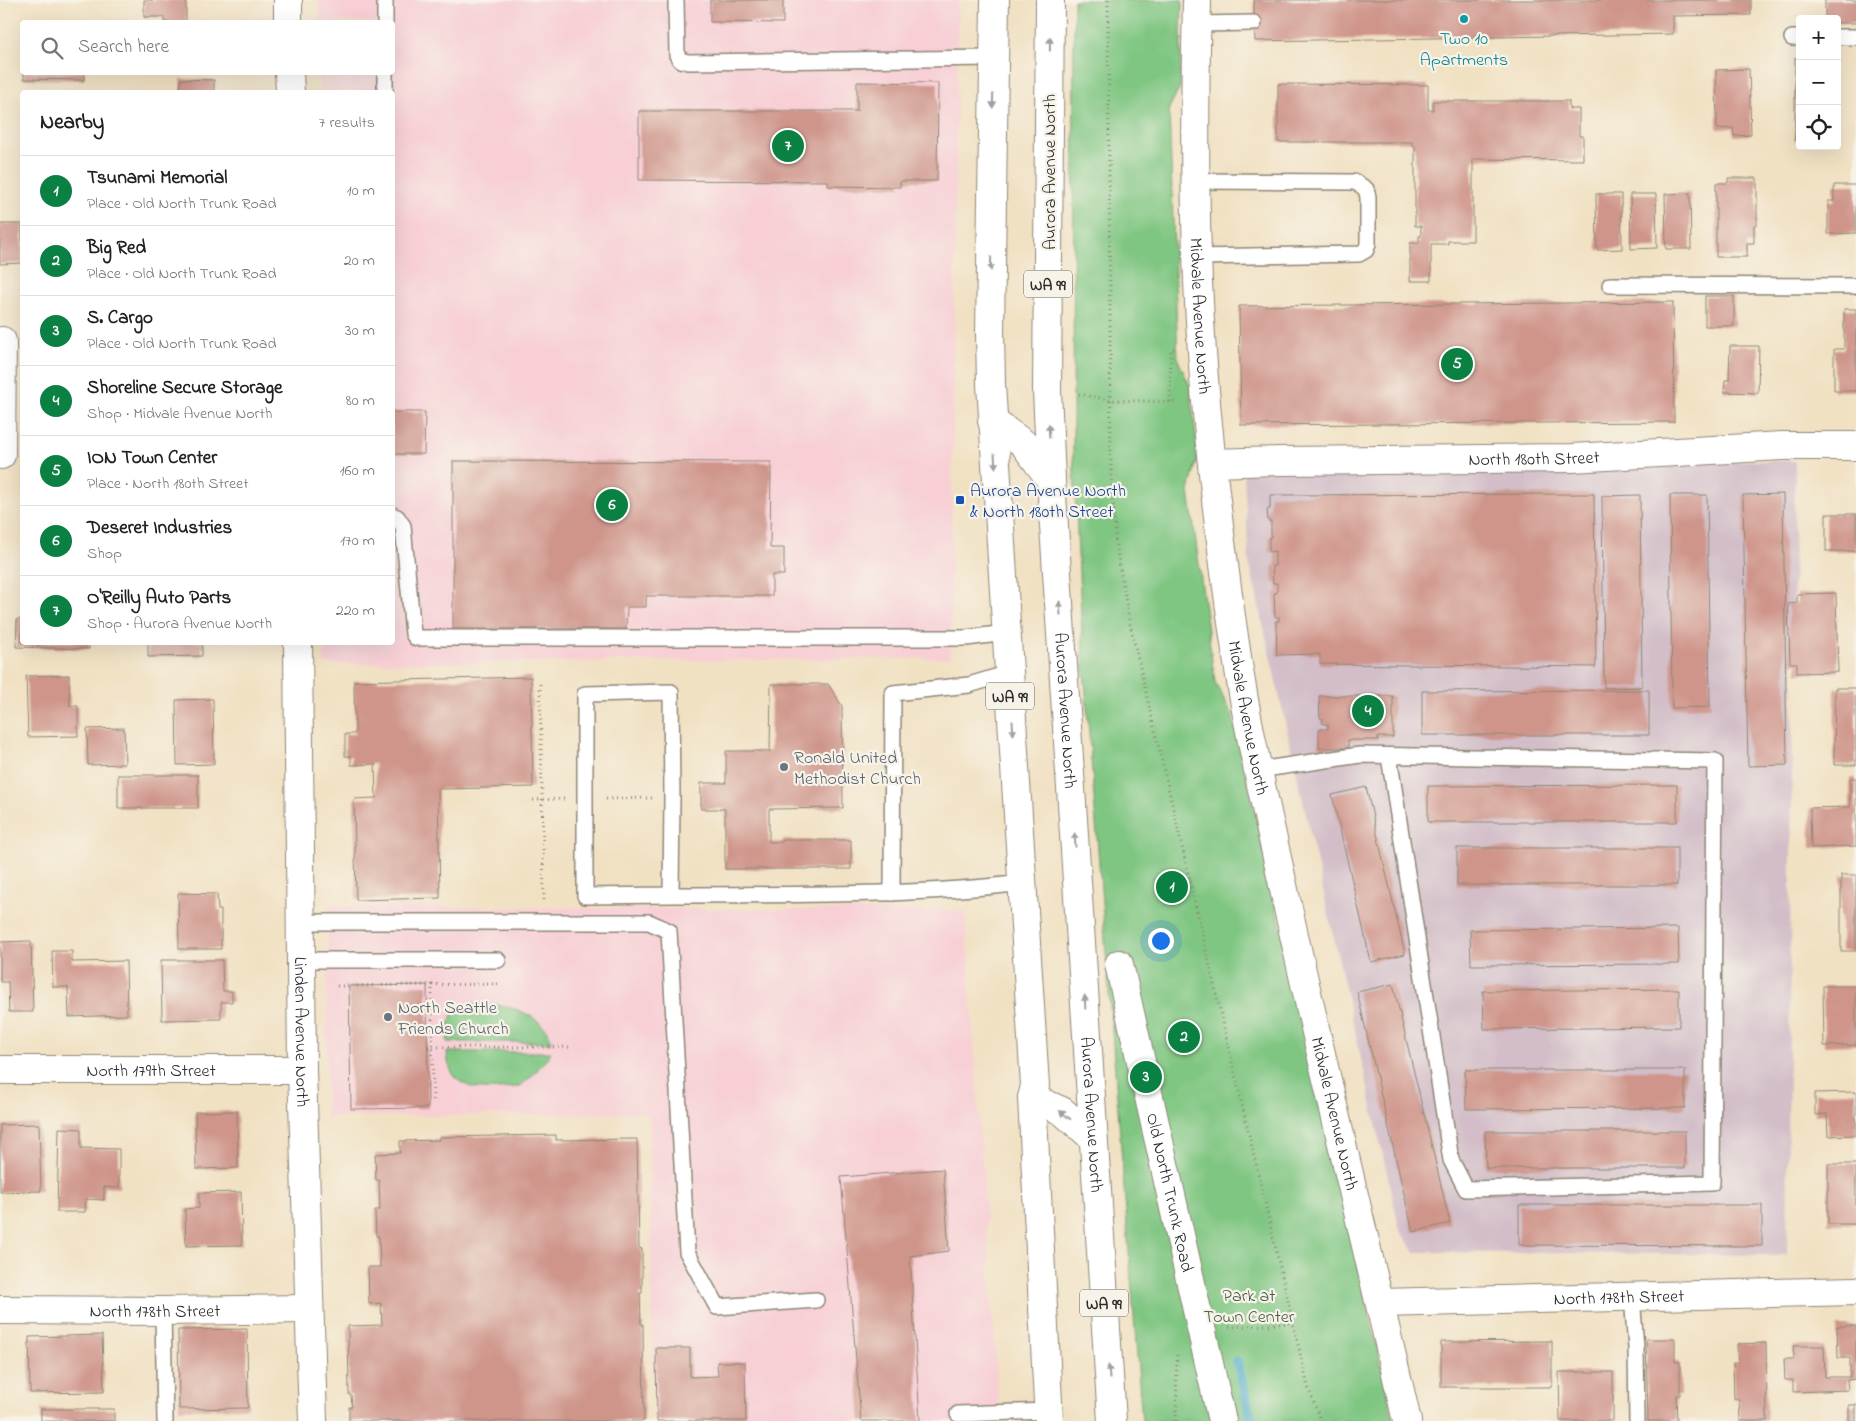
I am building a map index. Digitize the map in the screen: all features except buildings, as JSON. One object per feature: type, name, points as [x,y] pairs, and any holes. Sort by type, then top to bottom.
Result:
[{"type":"main road","points":[[288,0],[288,20]]},
{"type":"main road","name":"WA 99","points":[[995,0],[990,332],[992,421],[1023,883],[1048,1416]]},
{"type":"main road","name":"Aurora Avenue North","points":[[1050,0],[1047,390],[1051,480],[1112,1421]]},
{"type":"main road","name":"Midvale Avenue North","points":[[1197,12],[1195,181],[1197,257],[1212,463],[1237,658],[1258,770],[1310,1008],[1407,1421]]},
{"type":"main road","points":[[289,75],[290,90]]},
{"type":"main road","points":[[2,342],[8,455]]},
{"type":"main road","points":[[992,421],[1023,443],[1051,480]]},
{"type":"main road","name":"North 180th Street","points":[[1212,463],[1281,460],[1572,458],[1782,446],[1856,446]]},
{"type":"main road","name":"Linden Avenue North","points":[[298,645],[302,1070],[313,1421]]},
{"type":"main road","name":"Old North Trunk Road","points":[[1119,964],[1222,1421]]},
{"type":"main road","name":"North 179th Street","points":[[0,1070],[302,1070]]},
{"type":"main road","points":[[1032,1098],[1062,1111],[1093,1138]]},
{"type":"main road","name":"North 178th Street","points":[[1380,1303],[1856,1291]]},
{"type":"main road","name":"North 178th Street","points":[[0,1310],[309,1309]]},
{"type":"lane","points":[[385,0],[385,20]]},
{"type":"lane","points":[[676,0],[677,55],[680,60],[688,62],[994,58]]},
{"type":"lane","points":[[1197,12],[1254,23]]},
{"type":"lane","points":[[1841,37],[1856,37]]},
{"type":"lane","points":[[385,75],[385,90]]},
{"type":"lane","points":[[1195,181],[1355,182],[1366,189],[1368,197],[1368,244],[1366,250],[1359,254],[1197,257]]},
{"type":"lane","points":[[1610,285],[1856,286]]},
{"type":"lane","points":[[395,516],[403,526],[413,634],[416,638],[966,638],[1006,633]]},
{"type":"lane","points":[[892,892],[893,693],[969,685],[1009,673]]},
{"type":"lane","points":[[671,895],[671,692],[585,694],[585,896],[671,895],[892,892],[980,888],[1023,883]]},
{"type":"lane","points":[[1258,770],[1360,755],[1715,761],[1712,1183],[1466,1189],[1451,1160],[1389,756]]},
{"type":"lane","points":[[301,922],[649,922],[669,931],[687,1252],[717,1307],[816,1300]]},
{"type":"lane","points":[[301,960],[498,960]]},
{"type":"lane","points":[[1632,1296],[1636,1348],[1637,1421]]},
{"type":"lane","points":[[163,1310],[165,1421]]},
{"type":"lane","points":[[958,1414],[1048,1416]]},
{"type":"path","points":[[1108,0],[1111,471],[1116,546],[1130,624],[1308,1388],[1321,1421]]},
{"type":"path","points":[[1079,394],[1110,400],[1185,402]]},
{"type":"path","points":[[540,684],[544,907]]},
{"type":"path","points":[[533,800],[672,798]]},
{"type":"path","points":[[432,984],[433,1101]]},
{"type":"path","points":[[336,986],[498,984]]},
{"type":"path","points":[[428,1047],[570,1047]]},
{"type":"path","points":[[1201,1329],[1294,1323]]},
{"type":"shaded area","points":[[319,0],[958,0],[950,658],[324,664],[324,645],[395,645],[395,90],[320,90],[319,75],[395,75],[395,20],[319,20]]},
{"type":"shaded area","points":[[1243,460],[1795,461],[1787,1255],[1415,1252],[1400,1231],[1249,562]]},
{"type":"shaded area","points":[[328,906],[965,911],[1000,1421],[654,1421],[649,1113],[326,1117]]},
{"type":"green space","name":"Park at Town Center","points":[[1074,0],[1182,0],[1180,87],[1169,108],[1178,360],[1190,386],[1198,456],[1189,491],[1215,682],[1232,714],[1394,1421],[1142,1421],[1083,655],[1073,452]]},
{"type":"green space","points":[[480,1004],[512,1008],[523,1012],[541,1024],[552,1042],[447,1042],[452,1014],[470,1005]]},
{"type":"green space","points":[[447,1052],[551,1052],[527,1081],[519,1086],[479,1089],[463,1083],[457,1078],[448,1063]]},
{"type":"waterway","points":[[1237,1361],[1252,1421]]},
{"type":"place","name":"Two 10 Apartments","points":[[1464,19]]},
{"type":"place","name":"O'Reilly Auto Parts","points":[[788,146]]},
{"type":"place","name":"ION Town Center","points":[[1457,364]]},
{"type":"place","name":"Aurora Avenue North & North 180th Street","points":[[960,500]]},
{"type":"place","name":"Deseret Industries","points":[[612,505]]},
{"type":"place","name":"Shoreline Secure Storage","points":[[1368,711]]},
{"type":"place","name":"Ronald United Methodist Church","points":[[784,767]]},
{"type":"place","name":"Tsunami Memorial","points":[[1172,887]]},
{"type":"place","name":"North Seattle Friends Church","points":[[388,1017]]},
{"type":"place","name":"Big Red","points":[[1184,1037]]},
{"type":"place","name":"S. Cargo","points":[[1146,1077]]}]
